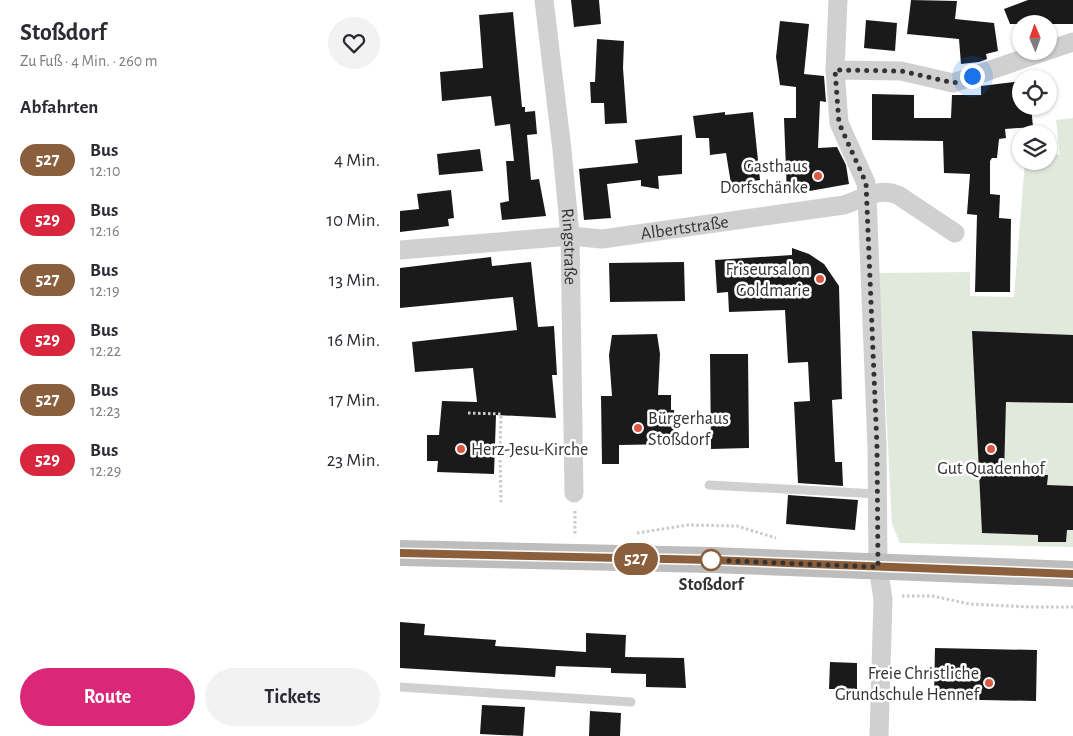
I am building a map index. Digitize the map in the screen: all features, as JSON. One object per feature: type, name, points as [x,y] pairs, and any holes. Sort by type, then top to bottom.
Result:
[{"type":"main road","points":[[400,552],[1073,574]]},
{"type":"street","name":"Ringstraße","points":[[544,0],[570,236],[574,493]]},
{"type":"street","points":[[838,0],[835,70],[839,123],[866,183],[867,196],[878,494],[878,567],[883,599],[879,736]]},
{"type":"street","points":[[1058,47],[1073,42]]},
{"type":"street","points":[[835,70],[901,71],[954,83],[1022,60]]},
{"type":"street","name":"Albertstraße","points":[[400,250],[570,236],[602,239],[844,205],[867,196],[888,191],[898,195],[955,233]]},
{"type":"lane","points":[[709,485],[878,494]]},
{"type":"lane","points":[[400,687],[630,702]]},
{"type":"path","points":[[468,413],[501,414],[501,502]]},
{"type":"path","points":[[500,450],[573,452]]},
{"type":"path","points":[[574,493],[575,558]]},
{"type":"path","points":[[883,599],[932,596],[970,604],[1030,608],[1073,606]]},
{"type":"shaded area","points":[[1073,118],[1073,547],[900,543],[892,524],[879,273],[970,272],[970,296],[1014,297],[1024,170],[1057,170],[1057,154],[1060,155],[1056,120]]},
{"type":"building","points":[[571,0],[599,0],[601,24],[574,27]]},
{"type":"building","points":[[911,0],[957,1],[955,19],[994,23],[998,51],[986,54],[987,59],[979,62],[961,64],[959,39],[907,34]]},
{"type":"building","points":[[1028,0],[1073,0],[1073,24],[1058,24],[1058,15],[1012,15],[1012,24],[1010,24],[1004,9]]},
{"type":"building","points":[[513,12],[522,107],[525,107],[525,112],[535,111],[537,134],[527,135],[531,180],[539,179],[546,216],[502,220],[500,203],[509,201],[506,161],[514,161],[510,124],[495,126],[491,96],[442,101],[440,72],[483,68],[479,15]]},
{"type":"building","points":[[866,20],[897,23],[895,51],[864,48]]},
{"type":"building","points":[[780,21],[809,24],[804,74],[824,76],[826,102],[820,101],[818,148],[837,147],[846,165],[849,184],[787,195],[784,118],[796,118],[796,87],[780,85],[776,57]]},
{"type":"building","points":[[597,39],[624,41],[623,68],[627,123],[605,124],[604,103],[591,103],[590,82],[595,82]]},
{"type":"building","points":[[1012,82],[1012,115],[1032,115],[1033,125],[1012,125],[1012,128],[1005,129],[1006,138],[999,139],[997,158],[992,158],[990,161],[990,194],[1000,195],[999,218],[1011,219],[1010,292],[975,292],[977,215],[967,214],[970,174],[944,173],[943,141],[872,140],[872,94],[914,95],[914,118],[951,118],[952,95],[981,95],[981,86]]},
{"type":"building","points":[[725,112],[725,115],[753,112],[760,180],[731,184],[726,153],[710,155],[709,138],[696,138],[693,116]]},
{"type":"building","points":[[682,135],[682,174],[658,176],[659,189],[641,186],[641,180],[607,184],[611,218],[584,220],[579,169],[638,163],[635,140]]},
{"type":"building","points":[[480,149],[483,171],[439,175],[437,154]]},
{"type":"building","points":[[451,190],[454,218],[448,219],[449,226],[400,232],[400,211],[419,209],[417,194]]},
{"type":"building","points":[[792,248],[809,254],[824,264],[839,286],[842,399],[832,400],[835,462],[842,462],[843,486],[798,483],[794,402],[810,401],[808,362],[788,363],[785,310],[729,312],[728,292],[717,293],[715,260],[792,255]]},
{"type":"building","points":[[491,257],[492,266],[531,262],[538,327],[554,326],[557,375],[552,375],[556,418],[496,415],[494,474],[437,472],[438,461],[427,461],[427,435],[439,435],[442,401],[477,402],[473,368],[415,372],[412,342],[517,330],[513,297],[400,308],[400,268]]},
{"type":"building","points":[[684,262],[685,301],[610,302],[609,263]]},
{"type":"building","name":"Gut Quadenhof","points":[[972,331],[1073,335],[1073,403],[1006,402],[1004,474],[1048,475],[1047,485],[1073,486],[1073,530],[1067,530],[1066,542],[1038,542],[1038,535],[982,533]]},
{"type":"building","points":[[657,334],[660,354],[658,395],[671,395],[671,410],[674,410],[675,444],[619,445],[619,464],[602,464],[601,396],[612,396],[609,355],[612,335]]},
{"type":"building","points":[[710,354],[748,354],[749,448],[711,449]]},
{"type":"building","points":[[788,495],[858,500],[855,530],[786,524]]},
{"type":"building","points":[[400,622],[425,624],[424,635],[496,640],[495,646],[586,652],[586,633],[626,635],[625,657],[684,658],[686,688],[646,687],[646,674],[611,673],[611,668],[556,666],[555,677],[400,668]]},
{"type":"building","points":[[935,648],[1037,650],[1036,701],[934,699]]},
{"type":"building","points":[[830,662],[857,663],[857,689],[829,689]]},
{"type":"building","points":[[482,705],[525,707],[523,736],[480,734]]},
{"type":"building","points":[[590,711],[621,713],[620,736],[589,736]]},
{"type":"bus line","name":"527","points":[[400,553],[711,560],[1073,574]]},
{"type":"place","name":"Gasthaus Dorfschänke","points":[[818,176]]},
{"type":"place","name":"Friseursalon Goldmarie","points":[[820,279]]},
{"type":"place","name":"Bürgerhaus Stoßdorf","points":[[638,428]]},
{"type":"place","name":"Herz-Jesu-Kirche","points":[[461,449]]},
{"type":"place","name":"Gut Quadenhof","points":[[991,449]]},
{"type":"place","name":"Stoßdorf","points":[[711,560]]},
{"type":"place","name":"Freie Christliche Grundschule Hennef","points":[[989,683]]},
{"type":"route","points":[[711,560],[878,567],[877,447],[866,183],[839,123],[835,70],[901,71],[954,83],[972,76]]}]
